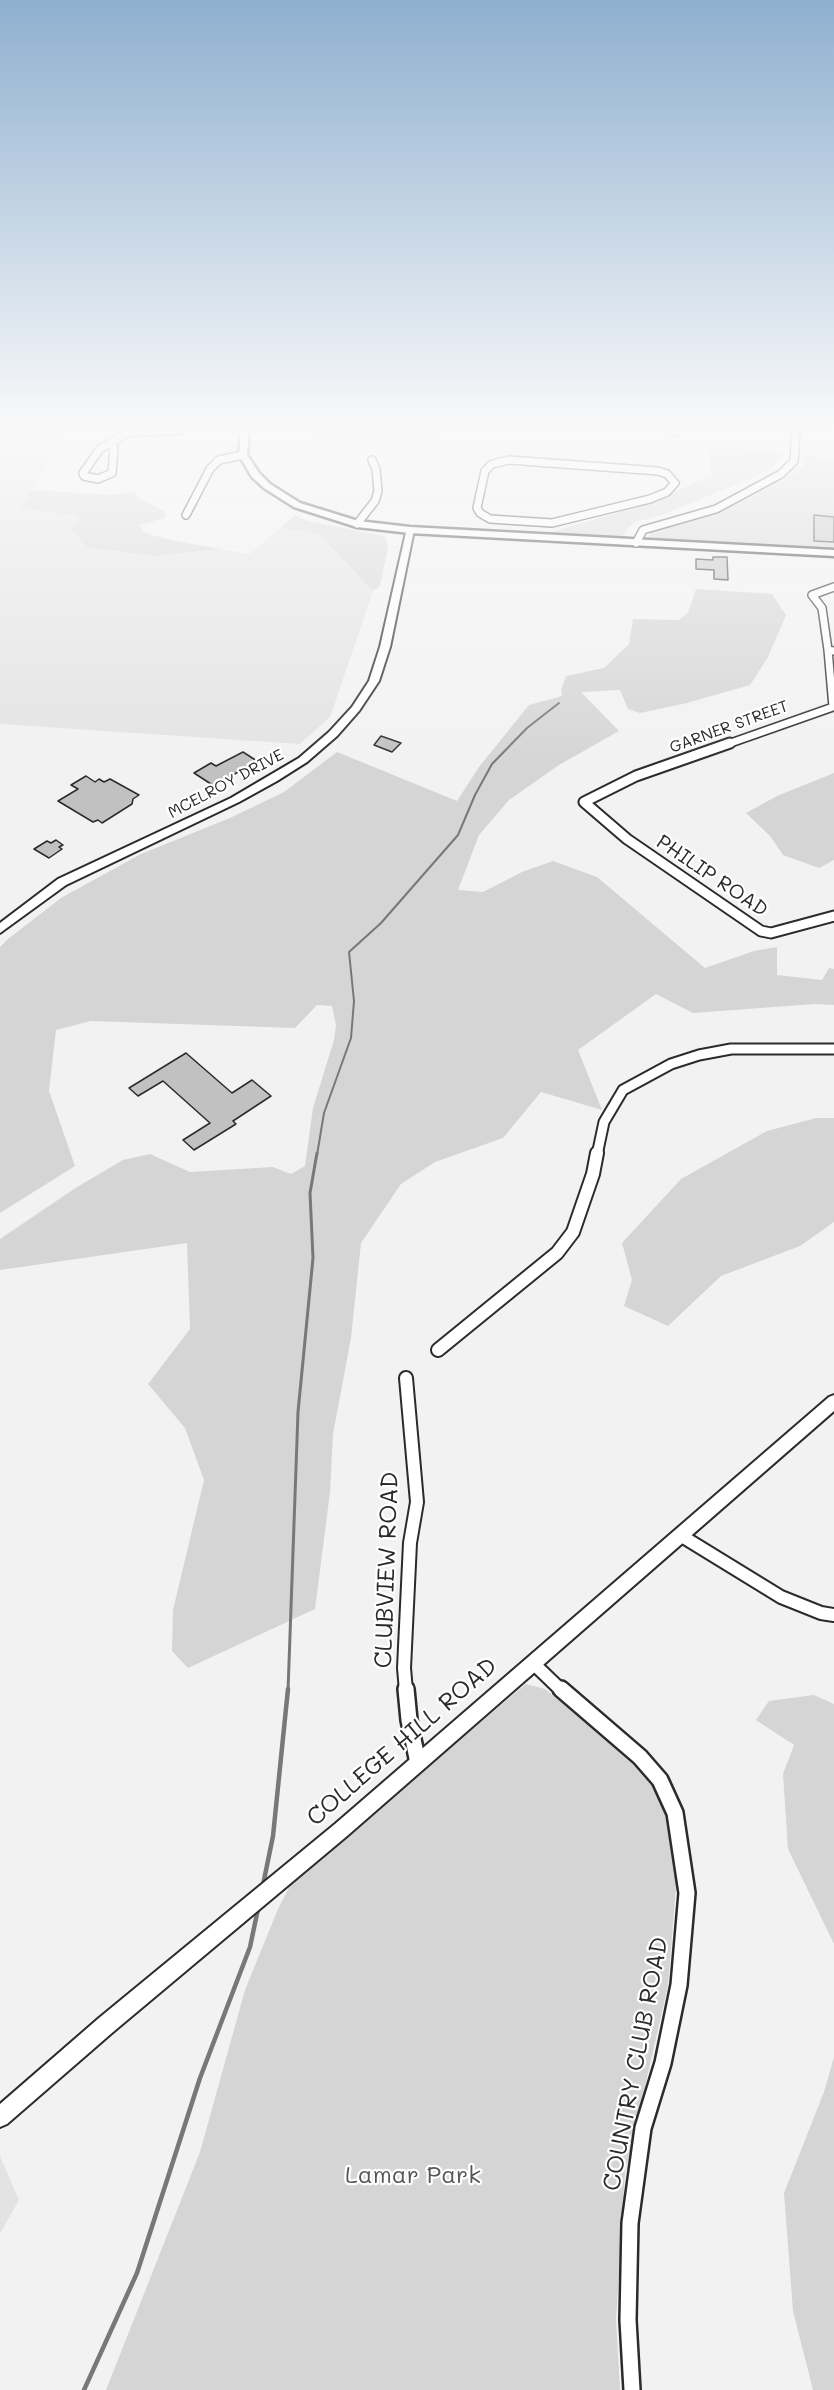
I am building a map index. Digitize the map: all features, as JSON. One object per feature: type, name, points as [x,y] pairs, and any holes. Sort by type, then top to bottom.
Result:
[{"type":"main road","points":[[612,542],[834,553]]},
{"type":"street","name":"MCELROY DRIVE","points":[[0,929],[62,882],[263,784],[303,760],[333,734],[356,709],[374,682],[385,647],[408,542]]},
{"type":"street","name":"GARNER STREET","points":[[584,802],[636,776],[833,707],[831,651],[822,608],[812,595],[834,587]]},
{"type":"street","name":"PHILIP ROAD","points":[[584,802],[627,839],[765,933],[800,927],[834,916]]},
{"type":"street","points":[[438,1350],[557,1252],[573,1232],[585,1201],[604,1122],[623,1090],[657,1070],[699,1055],[731,1049],[834,1048]]},
{"type":"street","name":"CLUBVIEW ROAD","points":[[406,1378],[417,1502],[410,1543],[404,1668],[409,1720],[418,1763]]},
{"type":"street","name":"COLLEGE HILL ROAD","points":[[0,2117],[418,1763],[834,1402]]},
{"type":"street","points":[[680,1535],[781,1597],[821,1614],[834,1615]]},
{"type":"street","name":"COUNTRY CLUB ROAD","points":[[533,1663],[584,1711],[640,1757],[660,1780],[675,1813],[681,1846],[687,1893],[680,1985],[663,2063],[644,2128],[630,2223],[628,2320],[632,2390]]},
{"type":"shaded area","points":[[0,542],[128,542],[154,556],[221,549],[250,554],[264,542],[326,542],[373,591],[330,717],[300,744],[0,724]]},
{"type":"shaded area","points":[[0,2156],[19,2200],[0,2234]]},
{"type":"green space","points":[[82,542],[180,542],[221,549],[154,556],[87,547]]},
{"type":"green space","points":[[326,542],[387,542],[388,547],[380,586],[373,591]]},
{"type":"green space","points":[[670,542],[834,542],[834,553]]},
{"type":"green space","points":[[696,589],[772,594],[786,615],[768,657],[750,685],[687,703],[640,713],[628,709],[620,690],[581,692],[619,731],[559,765],[509,800],[479,835],[458,890],[483,892],[522,872],[553,861],[597,877],[705,968],[754,951],[777,947],[777,975],[822,980],[829,968],[834,969],[834,1005],[815,1004],[693,1013],[656,994],[578,1050],[602,1110],[541,1092],[503,1138],[435,1162],[401,1184],[361,1243],[351,1338],[333,1434],[330,1492],[315,1609],[188,1668],[172,1651],[173,1610],[204,1480],[185,1428],[148,1384],[190,1329],[187,1243],[0,1270],[0,1239],[77,1187],[123,1160],[150,1154],[190,1172],[273,1167],[291,1174],[305,1166],[313,1108],[334,1040],[336,1025],[332,1006],[317,1005],[295,1028],[91,1021],[56,1030],[49,1091],[75,1166],[0,1213],[0,947],[61,898],[141,854],[230,818],[284,792],[337,752],[457,801],[479,767],[529,705],[562,696],[561,690],[566,676],[604,668],[629,644],[633,619],[678,620],[688,613]]},
{"type":"green space","points":[[834,773],[834,860],[819,868],[783,855],[770,836],[746,813],[777,796]]},
{"type":"green space","points":[[816,1118],[834,1118],[834,1222],[800,1246],[721,1276],[668,1326],[624,1306],[632,1280],[622,1243],[681,1179],[767,1131]]},
{"type":"green space","name":"Lamar Park","points":[[526,1684],[545,1689],[635,1761],[655,1786],[668,1816],[678,1861],[668,1986],[625,2173],[616,2320],[620,2390],[106,2390],[200,2152],[245,1990],[278,1909],[293,1880]]},
{"type":"green space","points":[[814,1695],[834,1704],[834,1944],[788,1849],[783,1774],[794,1745],[756,1720],[769,1701]]},
{"type":"green space","points":[[834,2057],[834,2390],[813,2390],[793,2311],[784,2193],[824,2092]]},
{"type":"building","points":[[713,557],[727,557],[728,580],[714,579],[714,570],[696,569],[696,559],[713,560]]},
{"type":"building","points":[[381,736],[401,743],[392,752],[374,745]]},
{"type":"building","points":[[243,752],[257,761],[214,786],[194,773],[211,763],[216,766]]},
{"type":"building","points":[[86,776],[95,782],[99,779],[104,782],[110,779],[139,795],[133,799],[132,804],[102,823],[98,820],[93,822],[58,801],[78,789],[71,785]]},
{"type":"building","points":[[56,840],[63,845],[59,847],[62,849],[49,858],[34,849],[47,841],[51,843]]},
{"type":"building","points":[[186,1053],[232,1093],[252,1080],[271,1096],[233,1121],[236,1124],[194,1150],[183,1140],[210,1123],[163,1081],[138,1096],[129,1088]]},
{"type":"waterway","points":[[317,1155],[324,1113],[351,1038],[354,1001],[349,952],[381,923],[458,835],[475,795],[492,764],[527,728],[559,703]]},
{"type":"waterway","points":[[288,1691],[298,1412],[313,1258],[310,1193],[317,1153]]},
{"type":"waterway","points":[[263,1885],[273,1836],[288,1689]]},
{"type":"waterway","points":[[84,2390],[137,2273],[200,2078],[250,1947],[258,1909]]}]
